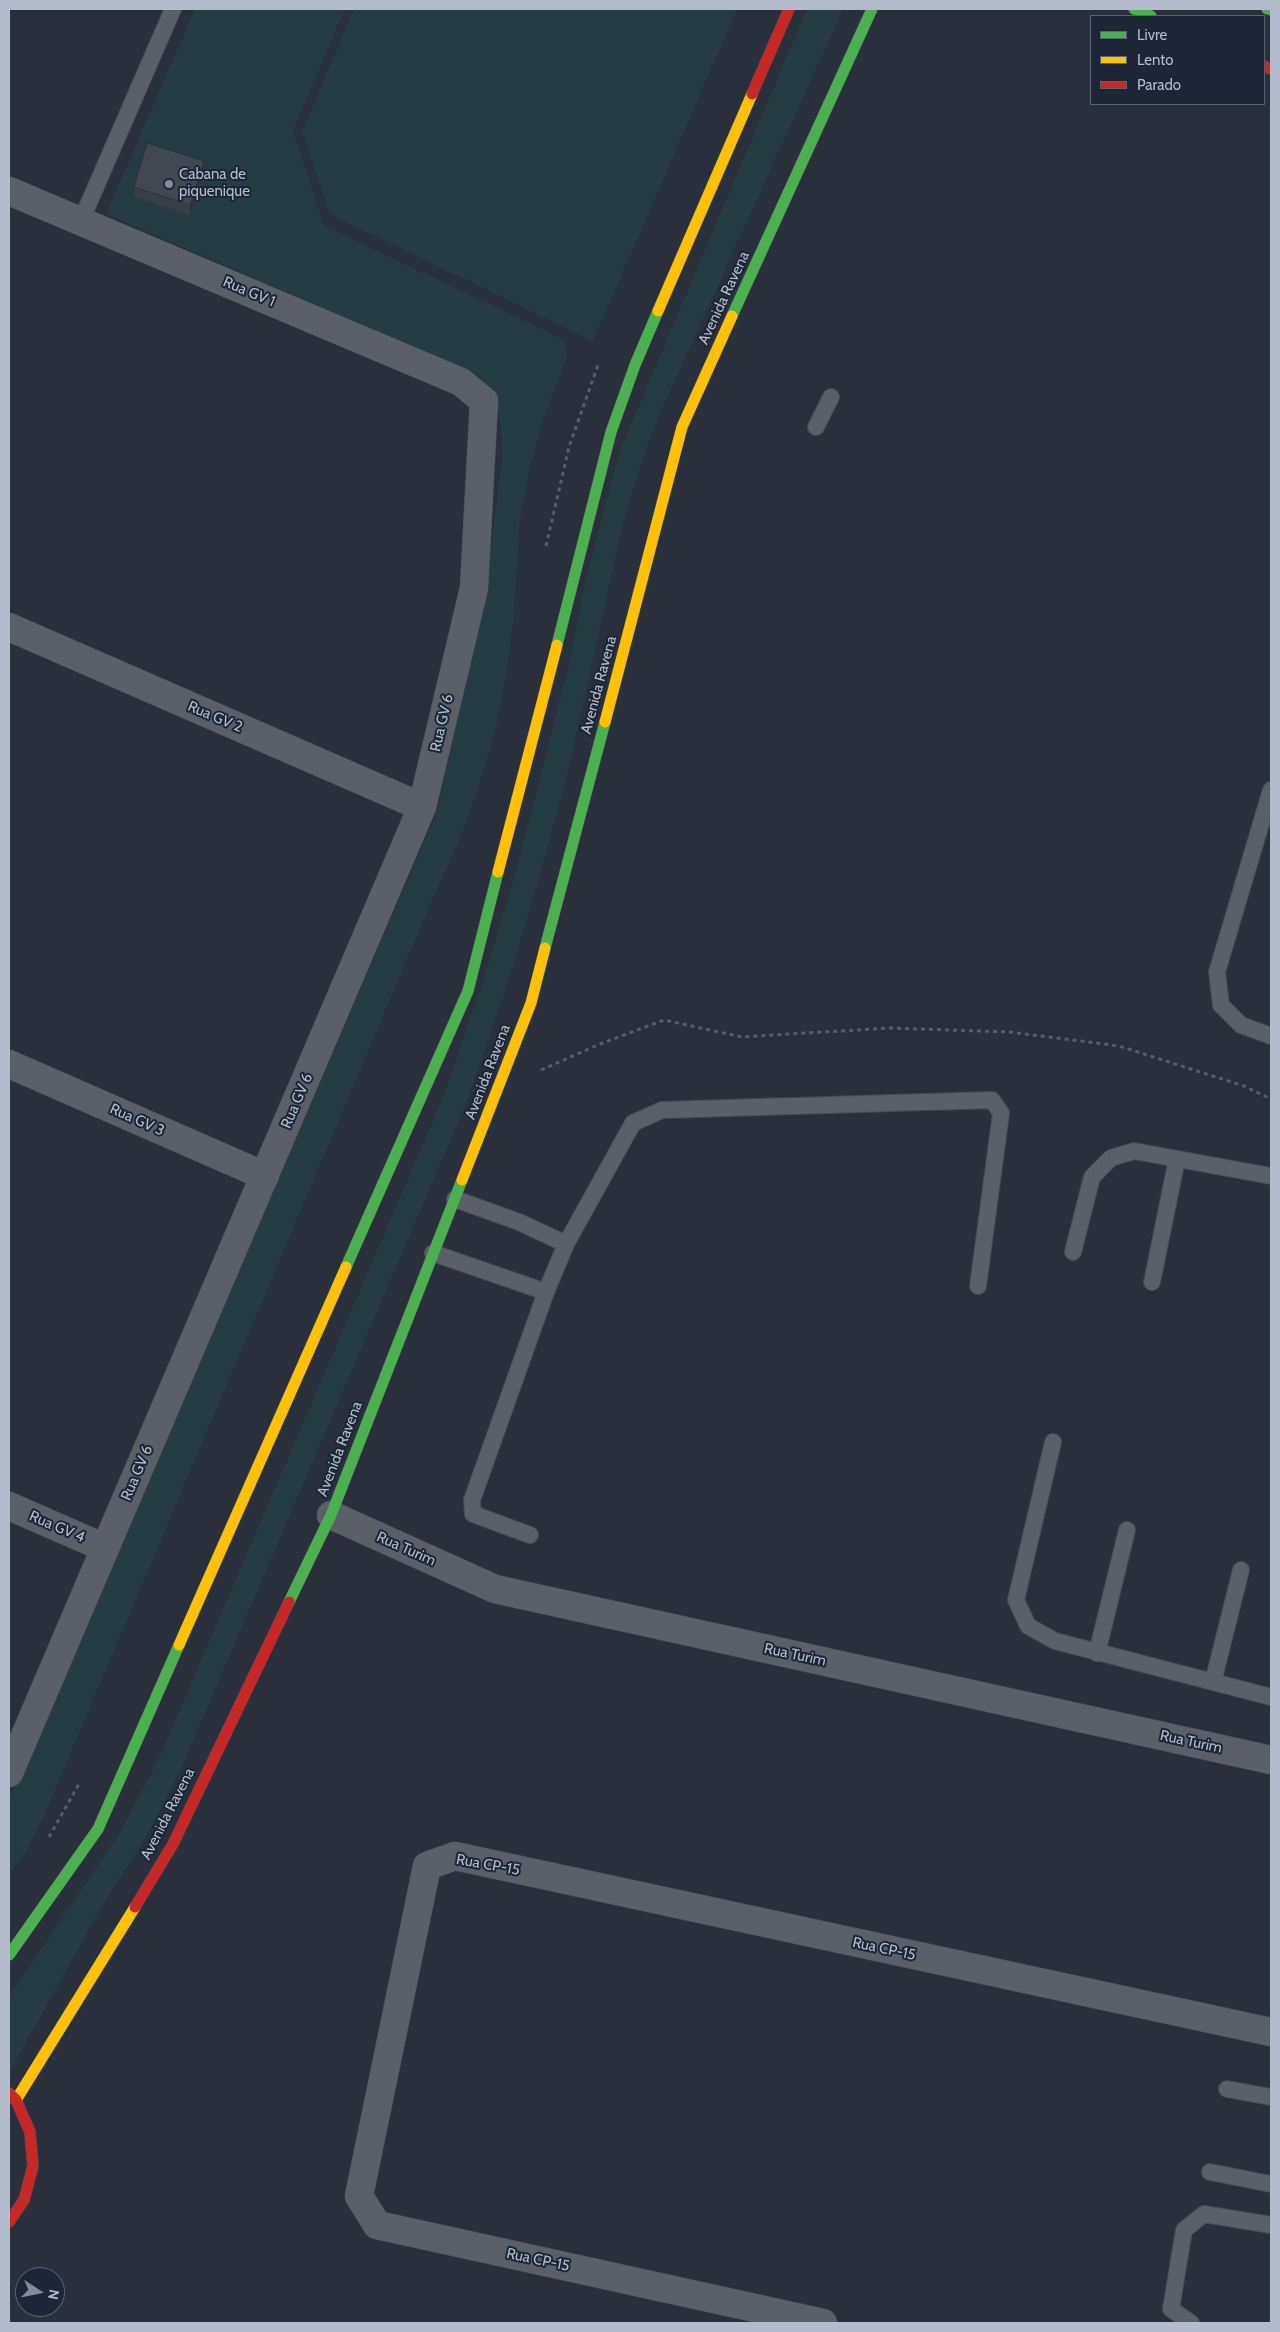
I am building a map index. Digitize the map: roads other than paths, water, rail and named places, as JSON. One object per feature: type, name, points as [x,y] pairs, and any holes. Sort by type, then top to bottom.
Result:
[{"type":"street","points":[[9,1955],[98,1829],[468,991],[611,432],[634,365],[789,9]]},
{"type":"street","name":"Avenida Ravena","points":[[12,2096],[173,1844],[331,1516],[531,1003],[682,427],[872,9]]},
{"type":"street","points":[[1134,9],[1149,15]]},
{"type":"street","points":[[1267,9],[1271,10]]},
{"type":"street","name":"Rua GV 1","points":[[9,191],[460,382],[484,401]]},
{"type":"street","name":"Rua GV 6","points":[[9,1773],[422,806],[474,588],[484,401]]},
{"type":"street","name":"Rua GV 2","points":[[9,627],[422,806]]},
{"type":"street","name":"Rua GV 3","points":[[9,1064],[265,1176]]},
{"type":"street","name":"Rua GV 4","points":[[9,1506],[105,1548]]},
{"type":"street","name":"Rua Turim","points":[[331,1516],[495,1589],[1271,1760]]},
{"type":"street","name":"Rua CP-15","points":[[823,2323],[377,2225],[359,2196],[427,1866],[456,1856],[1271,2032]]},
{"type":"street","points":[[9,2222],[24,2200],[33,2166],[30,2132],[12,2096]]},
{"type":"lane","points":[[81,221],[173,9]]},
{"type":"lane","points":[[816,427],[832,397]]},
{"type":"lane","points":[[1271,790],[1217,972],[1221,1005],[1241,1025],[1271,1036]]},
{"type":"lane","points":[[530,1535],[473,1514],[472,1500],[546,1292],[566,1244],[633,1123],[662,1110],[992,1100],[1001,1112],[978,1286]]},
{"type":"lane","points":[[1073,1252],[1092,1177],[1111,1158],[1134,1151],[1271,1176]]},
{"type":"lane","points":[[1152,1282],[1177,1159]]},
{"type":"lane","points":[[455,1199],[519,1222],[566,1244]]},
{"type":"lane","points":[[433,1253],[546,1292]]},
{"type":"lane","points":[[1053,1442],[1016,1600],[1028,1626],[1056,1641],[1097,1653],[1271,1697]]},
{"type":"lane","points":[[1097,1653],[1127,1530]]},
{"type":"lane","points":[[1213,1682],[1241,1570]]},
{"type":"lane","points":[[1226,2090],[1271,2098]]},
{"type":"lane","points":[[1210,2172],[1271,2184]]},
{"type":"lane","points":[[1191,2323],[1171,2309],[1184,2230],[1204,2214],[1271,2225]]},
{"type":"place","name":"Cabana de piquenique","points":[[169,184]]}]
